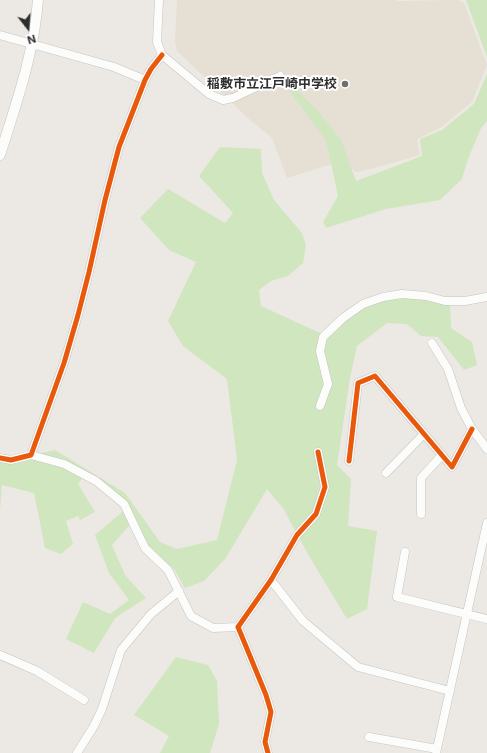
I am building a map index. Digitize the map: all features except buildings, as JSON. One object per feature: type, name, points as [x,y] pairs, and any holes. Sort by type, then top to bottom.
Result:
[{"type":"street","points":[[0,155],[33,44],[37,22],[38,0]]},
{"type":"street","points":[[159,0],[157,42],[162,55],[209,94],[223,100],[233,98],[280,76]]},
{"type":"street","points":[[0,34],[114,67],[145,80]]},
{"type":"street","points":[[31,455],[64,363],[78,315],[118,147],[145,80],[151,69],[162,55]]},
{"type":"street","points":[[320,406],[328,384],[320,351],[323,337],[343,318],[363,304],[383,297],[402,294],[426,296],[445,301],[465,301],[487,297]]},
{"type":"street","points":[[432,343],[448,369],[461,408],[472,429],[487,449]]},
{"type":"street","points":[[349,461],[358,383],[375,376],[452,467],[472,429]]},
{"type":"street","points":[[386,473],[424,434]]},
{"type":"street","points":[[238,627],[272,580],[297,535],[316,514],[325,487],[318,452]]},
{"type":"street","points":[[0,458],[11,460],[31,455],[64,464],[96,481],[124,504],[145,548],[168,570],[191,616],[213,628],[238,627]]},
{"type":"street","points":[[421,514],[421,478],[442,455]]},
{"type":"street","points":[[369,736],[436,751],[468,614],[487,523]]},
{"type":"street","points":[[405,552],[397,597],[487,619]]},
{"type":"street","points":[[272,580],[303,621],[358,667],[450,691]]},
{"type":"street","points":[[77,753],[94,726],[102,709],[121,650],[151,614],[179,591]]},
{"type":"street","points":[[238,627],[266,695],[271,712],[265,742],[268,753]]},
{"type":"street","points":[[0,655],[36,671],[84,700]]},
{"type":"shaded area","name":"稲敷市立江戸崎中学校","points":[[177,0],[457,0],[464,3],[487,65],[472,102],[440,128],[417,139],[420,155],[355,172],[345,160],[287,178],[272,138],[249,119],[177,51],[175,42]]},
{"type":"green space","points":[[466,0],[487,0],[487,57]]},
{"type":"green space","points":[[487,74],[487,121],[481,128],[468,159],[462,179],[440,200],[386,209],[326,228],[323,222],[338,196],[326,140],[288,89],[289,83],[317,110],[341,140],[356,181],[422,156],[420,139],[442,130],[474,104]]},
{"type":"green space","points":[[220,147],[261,149],[262,173],[274,200],[302,233],[306,245],[303,263],[288,276],[271,281],[259,290],[261,306],[329,337],[331,327],[387,293],[450,303],[451,328],[472,342],[477,365],[464,370],[438,337],[421,336],[407,324],[387,323],[357,346],[350,378],[337,465],[351,479],[348,526],[377,531],[367,609],[347,619],[309,556],[283,508],[267,489],[225,559],[204,581],[185,588],[174,569],[144,546],[134,520],[112,545],[125,575],[146,598],[115,618],[94,653],[66,639],[83,602],[110,614],[129,600],[109,573],[95,535],[128,507],[85,473],[78,484],[95,512],[80,520],[78,516],[66,521],[73,544],[61,554],[45,548],[34,493],[2,485],[0,510],[0,458],[11,460],[55,450],[125,493],[160,542],[177,549],[217,540],[237,460],[227,379],[183,346],[168,321],[196,262],[169,250],[140,218],[168,189],[225,223],[233,213],[199,176]]},
{"type":"green space","points":[[176,657],[208,665],[217,681],[219,724],[210,753],[160,753],[169,736],[134,715]]},
{"type":"cycle path","points":[[0,458],[11,460],[31,455],[64,363],[78,315],[119,147],[145,80],[151,69],[162,55]]},
{"type":"cycle path","points":[[349,461],[358,383],[375,376],[452,467],[472,429]]},
{"type":"cycle path","points":[[268,753],[265,742],[271,712],[266,695],[238,627],[271,580],[297,535],[316,514],[325,487],[318,452]]},
{"type":"place","name":"稲敷市立江戸崎中学校","points":[[345,84]]}]
